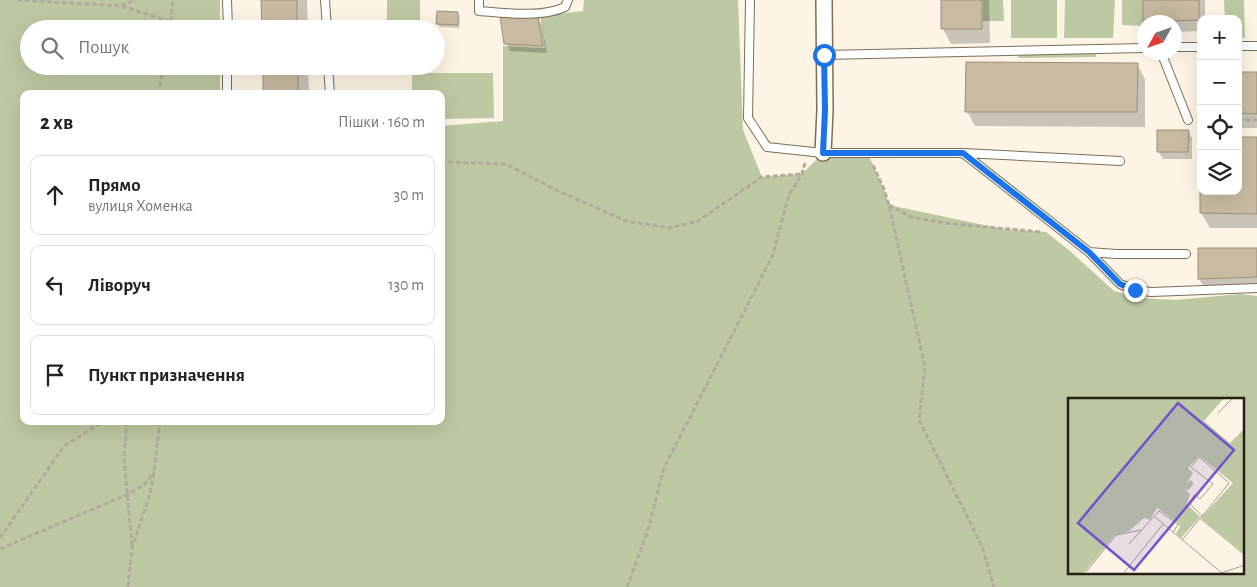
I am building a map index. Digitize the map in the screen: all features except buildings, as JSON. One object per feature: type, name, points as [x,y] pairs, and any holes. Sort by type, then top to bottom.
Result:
[{"type":"street","points":[[816,153],[825,110],[824,0]]},
{"type":"lane","points":[[227,0],[228,20]]},
{"type":"lane","points":[[325,0],[326,20]]},
{"type":"lane","points":[[479,0],[479,11],[505,13],[557,10],[565,6],[568,0]]},
{"type":"lane","points":[[750,0],[748,118],[767,147],[816,153],[963,153],[1120,162]]},
{"type":"lane","points":[[1242,46],[1257,46]]},
{"type":"lane","points":[[1182,47],[1197,47]]},
{"type":"lane","points":[[824,55],[1137,48]]},
{"type":"lane","points":[[1164,60],[1188,120]]},
{"type":"lane","points":[[227,75],[227,90]]},
{"type":"lane","points":[[329,75],[330,90]]},
{"type":"lane","points":[[963,153],[1089,252],[1120,284],[1135,290],[1151,292],[1257,288]]},
{"type":"lane","points":[[1089,252],[1186,254]]},
{"type":"path","points":[[17,0],[121,6],[165,20]]},
{"type":"path","points":[[121,6],[136,0]]},
{"type":"path","points":[[171,20],[173,0]]},
{"type":"path","points":[[160,90],[162,75]]},
{"type":"path","points":[[1242,120],[1257,120]]},
{"type":"path","points":[[627,587],[646,533],[664,468],[772,257],[789,196],[816,153]]},
{"type":"path","points":[[868,154],[889,204],[925,367],[919,420],[982,546],[994,586]]},
{"type":"path","points":[[445,162],[506,164],[556,190],[626,221],[670,228],[698,221],[762,177],[802,174]]},
{"type":"path","points":[[889,204],[911,217],[945,222],[1046,232],[1055,227]]},
{"type":"path","points":[[0,538],[64,446],[98,425]]},
{"type":"path","points":[[128,425],[124,458],[132,548],[128,587]]},
{"type":"path","points":[[132,548],[150,494],[160,425]]},
{"type":"path","points":[[0,549],[128,494],[144,485],[154,472]]},
{"type":"green space","points":[[0,0],[220,0],[220,20],[20,20],[20,75],[220,75],[220,90],[20,90],[20,425],[445,425],[445,126],[503,121],[503,46],[545,48],[540,16],[583,11],[584,0],[738,0],[743,130],[762,177],[802,174],[823,153],[868,154],[889,205],[1003,229],[1046,232],[1114,291],[1140,298],[1176,300],[1240,294],[1257,296],[1257,587],[0,587]]},
{"type":"green space","points":[[387,0],[420,0],[420,20],[387,20]]},
{"type":"green space","points":[[983,0],[1003,0],[1004,21],[983,21]]},
{"type":"green space","points":[[1011,0],[1057,0],[1057,38],[1011,38]]},
{"type":"green space","points":[[1065,0],[1115,0],[1113,38],[1064,38]]},
{"type":"green space","points":[[1122,0],[1143,0],[1143,15],[1137,15],[1137,26],[1122,25]]},
{"type":"green space","points":[[1224,0],[1244,0],[1245,38],[1242,38],[1242,15],[1225,15]]},
{"type":"green space","points":[[1024,52],[1096,53],[1096,57],[1018,58],[1018,55]]},
{"type":"green space","points":[[493,73],[494,118],[445,119],[445,90],[412,90],[412,75]]},
{"type":"route","points":[[824,55],[825,110],[823,153],[963,153],[1058,230],[1089,252],[1120,284],[1135,290]]}]
